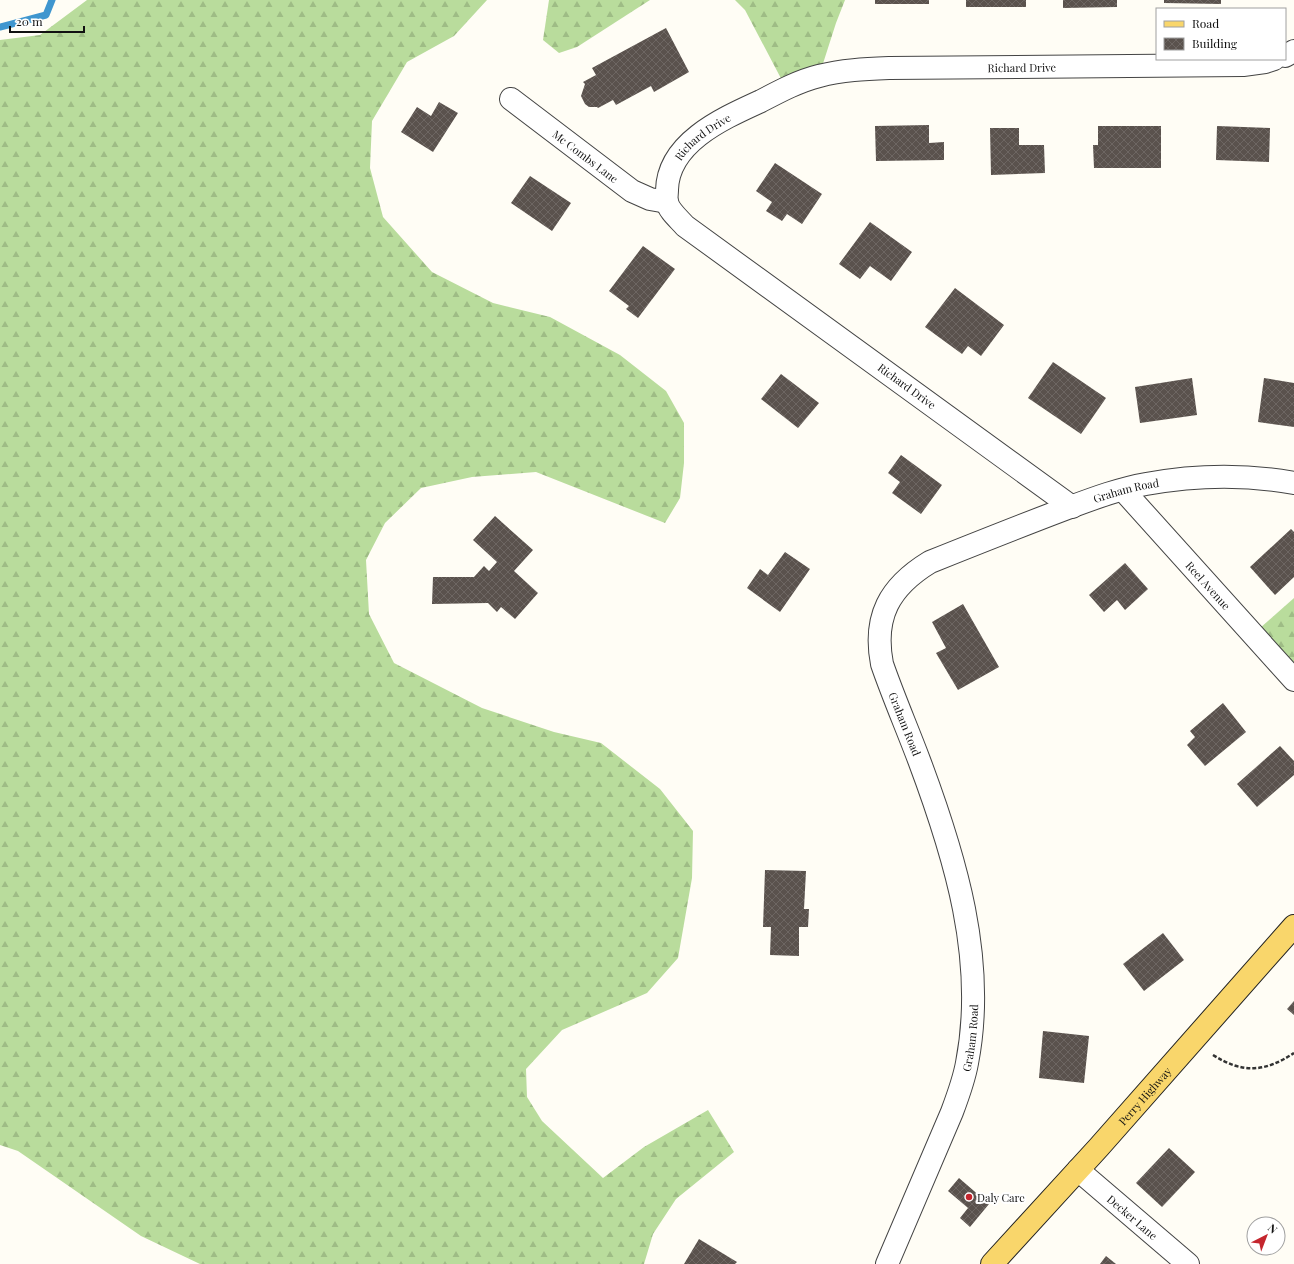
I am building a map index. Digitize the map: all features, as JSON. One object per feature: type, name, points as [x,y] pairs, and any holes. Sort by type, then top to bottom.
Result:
[{"type":"main road","name":"Perry Highway","points":[[992,1264],[1078,1170],[1294,926]]},
{"type":"street","name":"Richard Drive","points":[[1072,507],[685,226],[674,215],[666,202],[670,171],[683,150],[701,133],[735,113],[801,81],[837,72],[889,68],[1243,65],[1271,60]]},
{"type":"street","name":"Mc Combs Lane","points":[[512,99],[632,191],[650,199],[666,202]]},
{"type":"street","name":"Graham Road","points":[[887,1264],[952,1112],[960,1089],[967,1065],[971,1041],[973,988],[972,959],[968,931],[954,867],[936,807],[882,664],[879,632],[881,618],[887,604],[896,591],[916,571],[930,562],[1024,524],[1123,490],[1146,484],[1201,477],[1258,478],[1294,484]]},
{"type":"street","name":"Reel Avenue","points":[[1123,490],[1294,680]]},
{"type":"street","name":"Decker Lane","points":[[1078,1170],[1188,1264]]},
{"type":"path","points":[[1192,1042],[1222,1061],[1237,1066],[1250,1068],[1266,1067],[1283,1060],[1294,1053]]},
{"type":"green space","points":[[87,0],[487,0],[454,36],[407,62],[372,121],[370,168],[383,217],[432,272],[493,303],[550,317],[620,355],[666,391],[684,423],[684,463],[680,498],[665,523],[536,472],[472,477],[421,488],[385,523],[366,560],[369,614],[394,663],[482,708],[554,732],[601,743],[660,789],[693,831],[692,878],[678,958],[647,993],[562,1030],[526,1069],[527,1097],[542,1121],[603,1178],[644,1147],[708,1110],[734,1152],[676,1199],[653,1234],[644,1264],[200,1264],[141,1236],[18,1151],[0,1145],[0,40],[40,35]]},
{"type":"green space","points":[[549,0],[650,0],[577,47],[559,53],[543,40]]},
{"type":"green space","points":[[735,0],[845,0],[819,76],[786,88],[745,10]]},
{"type":"green space","points":[[1294,598],[1294,667],[1260,628]]},
{"type":"building","points":[[875,0],[929,0],[929,4],[875,4]]},
{"type":"building","points":[[966,0],[1026,0],[1026,7],[966,7]]},
{"type":"building","points":[[1063,0],[1117,0],[1117,7],[1063,8]]},
{"type":"building","points":[[1164,0],[1221,0],[1221,4],[1164,3]]},
{"type":"building","points":[[666,28],[689,72],[654,92],[651,86],[616,105],[613,100],[598,108],[589,107],[585,104],[581,96],[585,84],[583,82],[596,75],[592,68]]},
{"type":"building","points":[[439,102],[458,113],[433,152],[401,132],[417,107],[431,116]]},
{"type":"building","points":[[929,125],[929,143],[944,142],[944,160],[876,161],[875,126]]},
{"type":"building","points":[[1098,126],[1161,126],[1161,168],[1094,168],[1093,145],[1098,145]]},
{"type":"building","points":[[1217,126],[1270,128],[1269,162],[1216,160]]},
{"type":"building","points":[[990,128],[1019,128],[1019,145],[1044,145],[1045,173],[991,175]]},
{"type":"building","points":[[775,163],[822,194],[802,224],[787,214],[782,221],[766,211],[772,202],[756,191]]},
{"type":"building","points":[[530,176],[571,203],[552,231],[511,203]]},
{"type":"building","points":[[870,222],[912,252],[891,281],[870,266],[860,279],[839,264]]},
{"type":"building","points":[[643,246],[675,269],[638,318],[626,309],[629,306],[609,291]]},
{"type":"building","points":[[955,288],[1004,325],[981,356],[968,346],[962,354],[925,327]]},
{"type":"building","points":[[1053,362],[1106,398],[1081,434],[1028,398]]},
{"type":"building","points":[[781,374],[819,403],[798,428],[761,399]]},
{"type":"building","points":[[1192,378],[1197,415],[1140,423],[1135,387]]},
{"type":"building","points":[[1264,378],[1294,383],[1294,427],[1258,422]]},
{"type":"building","points":[[901,455],[942,485],[921,514],[892,493],[900,482],[888,473]]},
{"type":"building","points":[[495,516],[533,550],[514,571],[538,593],[515,619],[501,607],[497,612],[488,603],[432,604],[433,577],[474,577],[484,566],[489,571],[497,562],[473,540]]},
{"type":"building","points":[[1291,529],[1294,532],[1294,577],[1275,595],[1250,567]]},
{"type":"building","points":[[785,552],[810,569],[780,612],[747,588],[760,569],[768,575]]},
{"type":"building","points":[[1125,563],[1148,589],[1125,610],[1117,600],[1104,612],[1089,595]]},
{"type":"building","points":[[963,604],[999,667],[958,690],[936,653],[946,648],[932,622]]},
{"type":"building","points":[[1223,703],[1246,732],[1205,766],[1187,745],[1195,737],[1190,731]]},
{"type":"building","points":[[1280,746],[1294,761],[1294,775],[1257,807],[1237,784]]},
{"type":"building","points":[[765,870],[806,871],[804,909],[809,909],[808,927],[799,927],[799,956],[770,955],[771,927],[763,927]]},
{"type":"building","points":[[1163,933],[1184,960],[1144,991],[1123,964]]},
{"type":"building","points":[[1294,1001],[1294,1015],[1287,1009]]},
{"type":"building","points":[[1043,1031],[1089,1036],[1084,1083],[1039,1078]]},
{"type":"building","points":[[1169,1148],[1195,1172],[1162,1207],[1136,1183]]},
{"type":"building","name":"Daly Care","points":[[959,1178],[989,1204],[970,1227],[960,1218],[968,1208],[948,1191]]},
{"type":"building","points":[[699,1239],[737,1262],[735,1264],[684,1264]]},
{"type":"building","points":[[1106,1256],[1116,1264],[1100,1264]]},
{"type":"waterway","points":[[0,27],[46,15],[52,0]]},
{"type":"place","name":"Daly Care","points":[[969,1197]]}]
